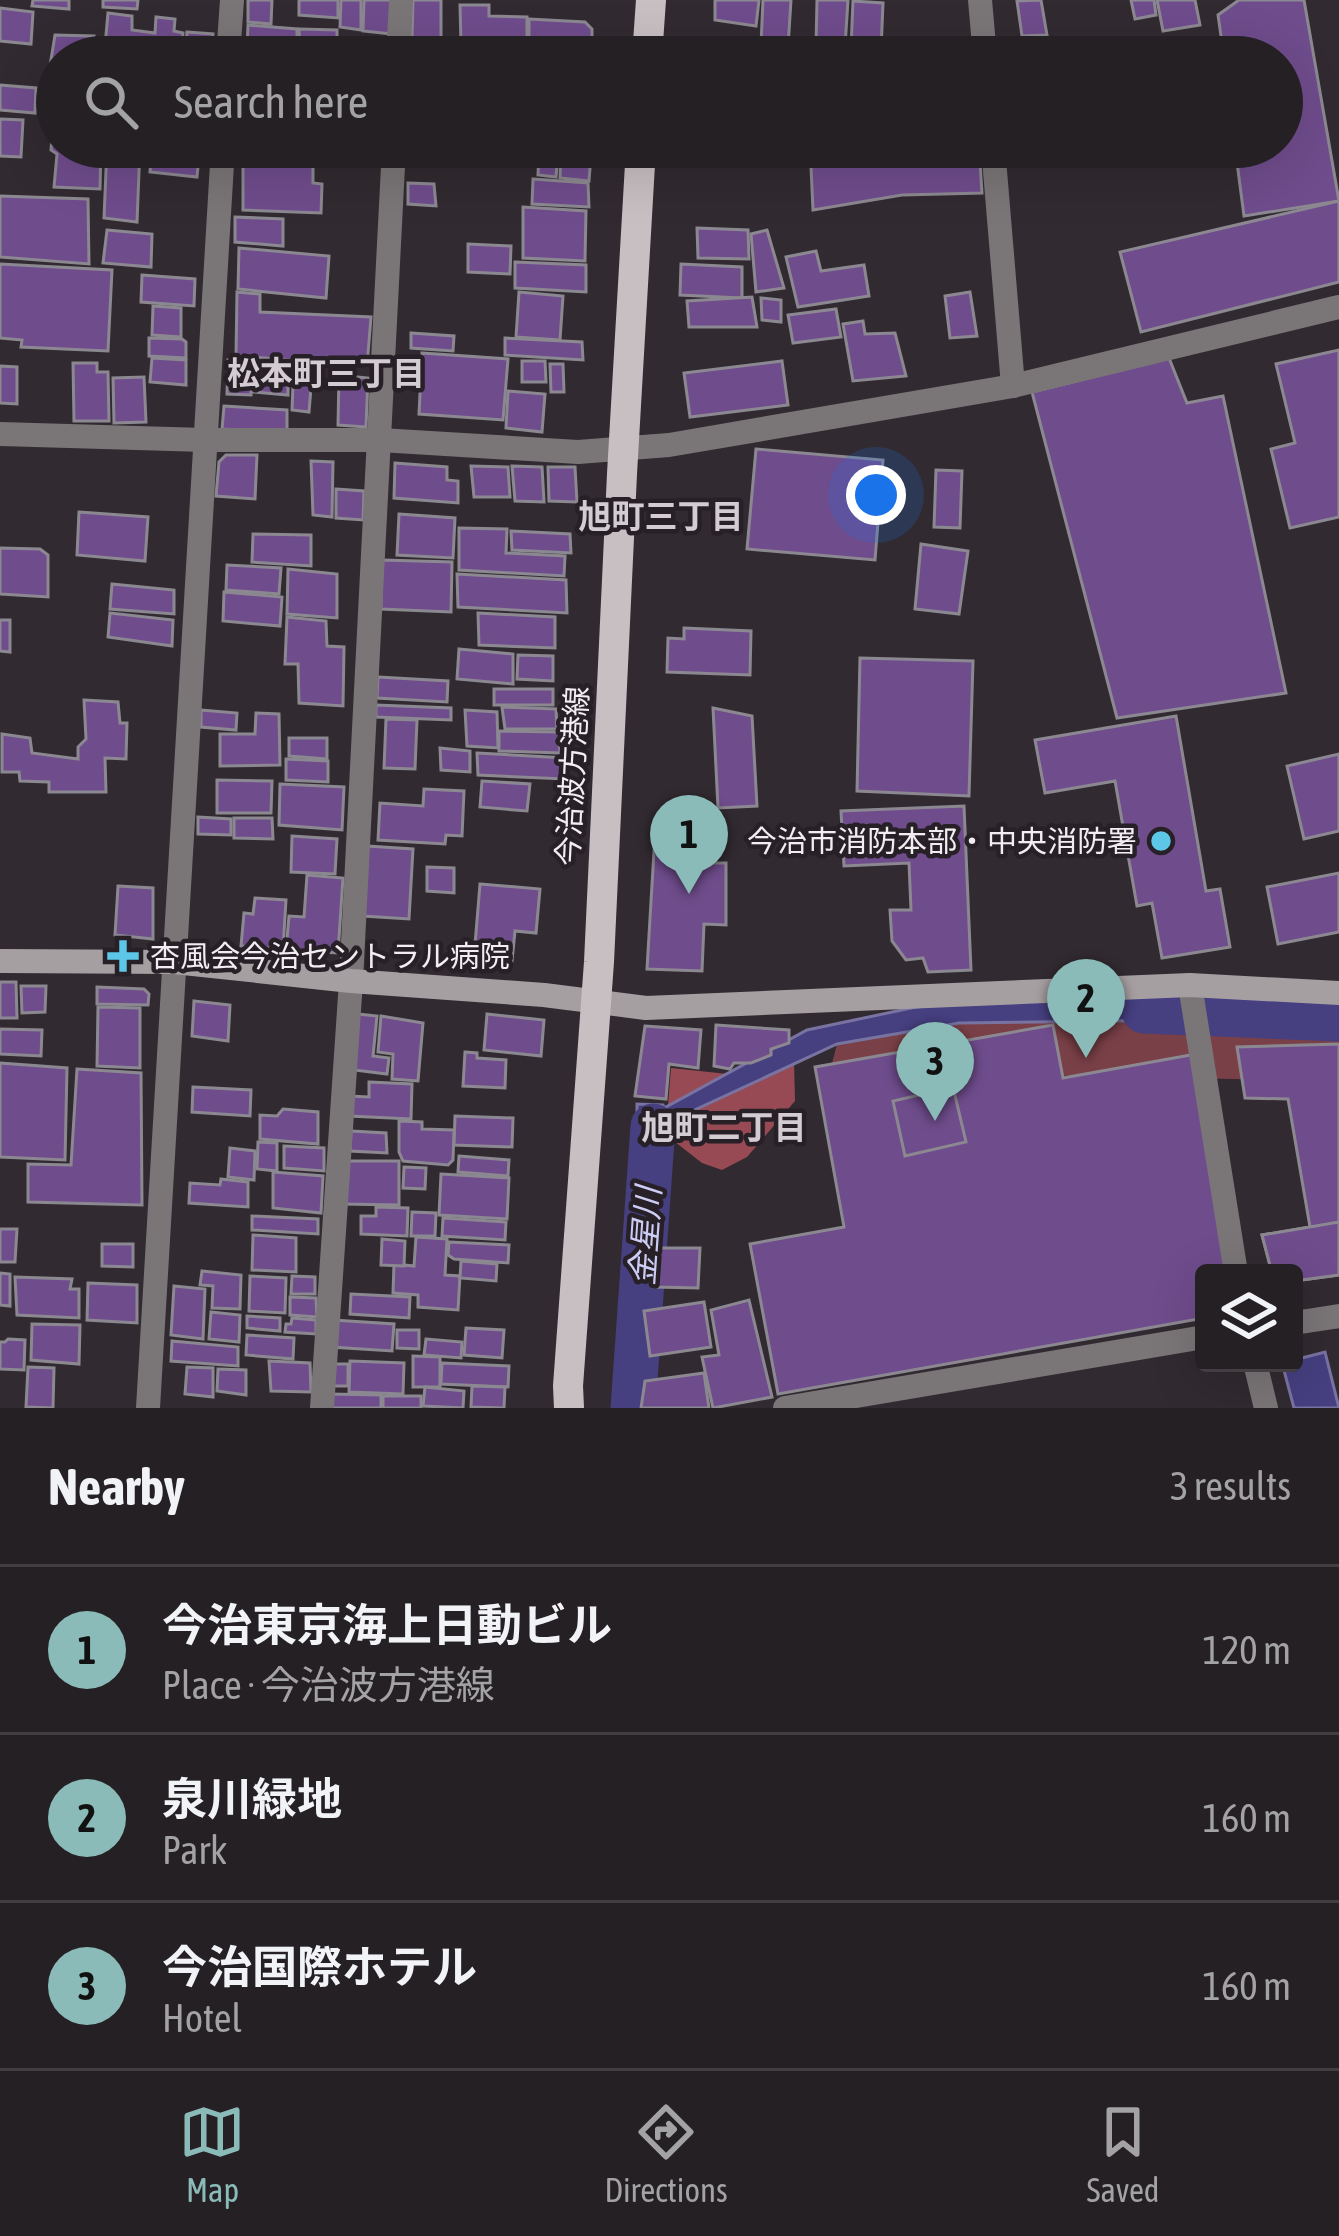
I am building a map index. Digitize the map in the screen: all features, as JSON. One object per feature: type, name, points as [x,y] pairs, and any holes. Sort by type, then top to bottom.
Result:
[{"type":"main road","points":[[648,36],[650,0]]},
{"type":"main road","name":"今治波方港線","points":[[569,1408],[596,1003],[640,168]]},
{"type":"street","points":[[229,36],[232,0]]},
{"type":"street","points":[[399,36],[401,0]]},
{"type":"street","points":[[980,0],[983,36]]},
{"type":"street","points":[[148,1408],[222,168]]},
{"type":"street","points":[[322,1408],[351,981],[393,168]]},
{"type":"street","points":[[995,168],[1013,386]]},
{"type":"street","points":[[0,434],[380,440],[578,452],[624,450],[1013,386],[1339,308]]},
{"type":"street","points":[[0,961],[174,962],[646,1008],[1190,985],[1339,993]]},
{"type":"street","points":[[1190,985],[1235,1264]]},
{"type":"street","points":[[1303,1322],[1339,1316]]},
{"type":"street","points":[[785,1408],[1195,1339]]},
{"type":"street","points":[[1257,1372],[1266,1408]]},
{"type":"shaded area","points":[[1003,999],[1175,999],[1180,1020],[959,1023],[837,1044],[660,1126],[656,1129],[655,1185],[643,1184],[644,1139],[637,1133],[637,1104],[664,1108],[807,1030],[916,1007]]},
{"type":"shaded area","points":[[1211,1001],[1339,1008],[1339,1027],[1215,1020]]},
{"type":"shaded area","points":[[1205,1020],[1339,1027],[1339,1081],[830,1071],[837,1044],[959,1023]]},
{"type":"shaded area","points":[[794,1063],[795,1101],[747,1157],[722,1170],[702,1163],[661,1131],[683,1116]]},
{"type":"shaded area","points":[[671,1068],[728,1074],[668,1105]]},
{"type":"shaded area","points":[[1325,1352],[1339,1408],[1294,1408],[1284,1372],[1303,1372],[1303,1358]]},
{"type":"building","points":[[33,0],[69,0],[69,9],[32,6]]},
{"type":"building","points":[[103,0],[138,0],[137,9],[103,7]]},
{"type":"building","points":[[248,0],[272,0],[271,24],[248,22]]},
{"type":"building","points":[[299,0],[338,0],[338,18],[299,15]]},
{"type":"building","points":[[341,0],[361,0],[361,30],[340,27]]},
{"type":"building","points":[[364,0],[393,0],[392,34],[363,31]]},
{"type":"building","points":[[413,0],[441,0],[441,36],[412,36]]},
{"type":"building","points":[[715,0],[759,0],[756,26],[715,20]]},
{"type":"building","points":[[763,0],[791,0],[789,36],[761,36]]},
{"type":"building","points":[[817,0],[848,0],[846,36],[816,36]]},
{"type":"building","points":[[1041,0],[1047,35],[1022,36],[1017,1]]},
{"type":"building","points":[[1131,0],[1154,0],[1156,15],[1135,19]]},
{"type":"building","points":[[1157,0],[1195,0],[1200,25],[1163,31]]},
{"type":"building","points":[[1239,0],[1304,0],[1339,201],[1244,216],[1238,168],[1303,168],[1303,36],[1221,36],[1218,15]]},
{"type":"building","points":[[853,1],[883,3],[882,36],[852,36]]},
{"type":"building","points":[[460,5],[489,5],[489,16],[527,17],[527,36],[461,36]]},
{"type":"building","points":[[0,8],[33,12],[31,44],[0,41]]},
{"type":"building","points":[[108,13],[132,16],[132,30],[155,33],[156,17],[175,19],[174,31],[183,33],[183,36],[106,36]]},
{"type":"building","points":[[529,19],[585,22],[592,29],[592,36],[529,36]]},
{"type":"building","points":[[248,25],[297,29],[297,36],[248,36]]},
{"type":"building","points":[[299,29],[337,30],[337,36],[300,36]]},
{"type":"building","points":[[0,85],[36,88],[35,113],[0,110]]},
{"type":"building","points":[[0,119],[23,120],[21,157],[0,156]]},
{"type":"building","points":[[56,168],[100,168],[100,189],[54,187]]},
{"type":"building","points":[[106,168],[139,168],[137,222],[104,218]]},
{"type":"building","points":[[150,168],[198,168],[197,177],[150,172]]},
{"type":"building","points":[[243,168],[313,168],[313,183],[322,184],[321,213],[243,210]]},
{"type":"building","points":[[538,168],[557,168],[556,177],[538,175]]},
{"type":"building","points":[[560,168],[590,168],[589,181],[560,178]]},
{"type":"building","points":[[811,168],[980,168],[982,193],[902,195],[813,210]]},
{"type":"building","points":[[533,179],[588,183],[589,207],[532,204]]},
{"type":"building","points":[[408,183],[434,184],[436,206],[408,204]]},
{"type":"building","points":[[0,196],[88,199],[89,264],[0,257]]},
{"type":"building","points":[[1339,201],[1339,282],[1141,332],[1120,252]]},
{"type":"building","points":[[523,207],[586,211],[585,261],[523,258]]},
{"type":"building","points":[[235,217],[283,219],[283,246],[235,242]]},
{"type":"building","points":[[697,228],[748,230],[749,259],[698,258]]},
{"type":"building","points":[[107,230],[152,234],[151,267],[103,263]]},
{"type":"building","points":[[767,230],[784,288],[756,292],[751,234]]},
{"type":"building","points":[[468,244],[511,246],[510,274],[468,272]]},
{"type":"building","points":[[239,248],[329,256],[326,298],[238,289]]},
{"type":"building","points":[[816,251],[821,271],[864,265],[869,296],[798,307],[786,257]]},
{"type":"building","points":[[515,262],[586,265],[586,292],[515,288]]},
{"type":"building","points":[[0,264],[112,270],[108,351],[21,347],[22,340],[0,338]]},
{"type":"building","points":[[681,264],[742,267],[742,298],[680,295]]},
{"type":"building","points":[[142,275],[195,279],[194,306],[141,302]]},
{"type":"building","points":[[237,292],[260,294],[260,312],[371,317],[367,366],[236,356]]},
{"type":"building","points":[[519,292],[563,296],[560,340],[516,337]]},
{"type":"building","points":[[970,292],[977,336],[950,338],[945,296]]},
{"type":"building","points":[[752,297],[757,327],[689,327],[687,301]]},
{"type":"building","points":[[761,298],[781,300],[781,322],[762,320]]},
{"type":"building","points":[[153,306],[181,308],[181,337],[152,335]]},
{"type":"building","points":[[836,309],[841,337],[793,343],[788,315]]},
{"type":"building","points":[[863,321],[865,334],[895,333],[906,376],[853,381],[843,324]]},
{"type":"building","points":[[411,333],[454,336],[453,351],[411,348]]},
{"type":"building","points":[[149,338],[182,339],[186,358],[149,356]]},
{"type":"building","points":[[505,338],[582,342],[583,360],[505,355]]},
{"type":"building","points":[[1339,350],[1339,517],[1290,528],[1271,449],[1295,443],[1276,364]]},
{"type":"building","points":[[422,353],[508,359],[503,420],[419,414]]},
{"type":"building","points":[[152,358],[186,360],[186,385],[150,382]]},
{"type":"building","points":[[1169,358],[1187,403],[1223,396],[1286,693],[1117,718],[1032,392]]},
{"type":"building","points":[[228,360],[252,363],[251,395],[227,394]]},
{"type":"building","points":[[294,361],[313,363],[309,412],[292,410]]},
{"type":"building","points":[[522,361],[545,361],[546,382],[522,382]]},
{"type":"building","points":[[782,361],[788,405],[690,417],[684,373]]},
{"type":"building","points":[[73,363],[97,363],[97,372],[108,372],[109,421],[74,421]]},
{"type":"building","points":[[254,363],[288,364],[288,395],[253,392]]},
{"type":"building","points":[[550,364],[563,364],[564,392],[551,392]]},
{"type":"building","points":[[0,366],[17,367],[17,404],[0,403]]},
{"type":"building","points":[[339,375],[368,378],[366,427],[338,425]]},
{"type":"building","points":[[144,377],[146,422],[114,423],[113,378]]},
{"type":"building","points":[[508,391],[545,394],[542,432],[506,428]]},
{"type":"building","points":[[224,406],[287,410],[287,433],[222,429]]},
{"type":"building","points":[[756,449],[883,460],[875,560],[747,549]]},
{"type":"building","points":[[226,455],[257,455],[255,499],[216,496],[219,462]]},
{"type":"building","points":[[311,461],[333,462],[332,517],[313,515]]},
{"type":"building","points":[[395,463],[447,467],[447,480],[458,481],[458,503],[394,498]]},
{"type":"building","points":[[471,466],[508,467],[510,497],[474,497]]},
{"type":"building","points":[[512,466],[542,467],[544,502],[515,501]]},
{"type":"building","points":[[548,467],[575,467],[577,502],[549,501]]},
{"type":"building","points":[[936,470],[962,471],[960,528],[934,527]]},
{"type":"building","points":[[336,489],[364,491],[363,520],[336,518]]},
{"type":"building","points":[[79,512],[148,517],[145,561],[77,555]]},
{"type":"building","points":[[399,514],[455,518],[453,558],[397,555]]},
{"type":"building","points":[[459,528],[507,529],[506,553],[565,556],[564,576],[459,570]]},
{"type":"building","points":[[511,531],[570,534],[571,553],[512,550]]},
{"type":"building","points":[[253,534],[311,535],[311,566],[252,562]]},
{"type":"building","points":[[921,544],[968,551],[959,614],[915,609]]},
{"type":"building","points":[[0,548],[40,549],[48,555],[48,597],[0,594]]},
{"type":"building","points":[[382,560],[452,562],[451,612],[381,609]]},
{"type":"building","points":[[227,565],[281,568],[279,594],[226,590]]},
{"type":"building","points":[[288,569],[337,574],[337,618],[287,614]]},
{"type":"building","points":[[457,574],[566,580],[567,613],[458,607]]},
{"type":"building","points":[[112,584],[174,590],[174,614],[110,609]]},
{"type":"building","points":[[224,592],[282,597],[280,626],[223,621]]},
{"type":"building","points":[[110,613],[173,620],[172,646],[108,637]]},
{"type":"building","points":[[478,613],[555,617],[555,648],[479,645]]},
{"type":"building","points":[[287,617],[326,621],[327,646],[344,647],[343,706],[299,703],[298,664],[285,664]]},
{"type":"building","points":[[0,620],[10,620],[10,652],[0,651]]},
{"type":"building","points":[[684,628],[751,631],[750,675],[667,672],[668,638],[684,639]]},
{"type":"building","points":[[459,649],[513,654],[513,684],[457,679]]},
{"type":"building","points":[[518,655],[553,656],[553,681],[517,679]]},
{"type":"building","points":[[860,658],[973,661],[969,796],[857,791]]},
{"type":"building","points":[[378,677],[448,681],[447,702],[377,698]]},
{"type":"building","points":[[494,689],[553,689],[553,705],[494,705]]},
{"type":"building","points":[[84,700],[118,702],[120,723],[127,723],[126,759],[105,758],[106,792],[49,792],[49,782],[20,781],[19,772],[2,772],[2,734],[30,738],[32,753],[78,759],[78,747],[86,739]]},
{"type":"building","points":[[376,705],[451,708],[451,720],[376,717]]},
{"type":"building","points":[[502,707],[556,709],[557,729],[505,729]]},
{"type":"building","points":[[713,708],[752,716],[757,806],[718,808]]},
{"type":"building","points":[[201,710],[237,713],[236,730],[201,727]]},
{"type":"building","points":[[465,710],[497,712],[498,748],[467,746]]},
{"type":"building","points":[[256,713],[279,714],[280,765],[220,766],[220,734],[255,734]]},
{"type":"building","name":"今治市消防本部・中央消防署","points":[[1176,716],[1206,891],[1220,889],[1230,947],[1162,958],[1152,903],[1137,906],[1115,781],[1045,793],[1035,740]]},
{"type":"building","points":[[386,719],[417,720],[415,769],[384,768]]},
{"type":"building","points":[[499,731],[559,732],[560,753],[499,751]]},
{"type":"building","points":[[289,738],[327,738],[327,759],[289,756]]},
{"type":"building","points":[[440,748],[470,751],[470,772],[441,770]]},
{"type":"building","points":[[477,753],[566,758],[565,779],[478,775]]},
{"type":"building","points":[[1339,754],[1339,831],[1304,839],[1287,766]]},
{"type":"building","points":[[286,759],[328,761],[328,782],[286,780]]},
{"type":"building","points":[[217,780],[272,781],[271,813],[217,813]]},
{"type":"building","points":[[482,781],[530,784],[527,811],[480,807]]},
{"type":"building","points":[[280,784],[344,787],[342,830],[279,825]]},
{"type":"building","points":[[424,789],[464,791],[462,836],[446,835],[445,844],[378,840],[380,803],[423,806]]},
{"type":"building","points":[[964,806],[971,970],[928,972],[923,958],[906,960],[892,941],[890,910],[911,910],[909,863],[844,866],[841,811]]},
{"type":"building","points":[[198,817],[231,819],[231,835],[198,834]]},
{"type":"building","points":[[234,818],[272,818],[273,839],[234,838]]},
{"type":"building","points":[[292,836],[337,839],[335,874],[291,872]]},
{"type":"building","points":[[367,846],[413,849],[409,919],[363,916]]},
{"type":"building","points":[[710,850],[710,863],[726,863],[726,925],[704,924],[702,971],[647,969],[654,851]]},
{"type":"building","points":[[427,867],[454,868],[454,893],[427,891]]},
{"type":"building","points":[[1339,873],[1339,932],[1278,944],[1267,887]]},
{"type":"building","points":[[307,875],[343,878],[338,953],[286,950],[289,916],[304,917]]},
{"type":"building","points":[[480,884],[540,889],[536,933],[515,931],[512,961],[474,957]]},
{"type":"building","points":[[118,886],[153,888],[153,939],[115,935]]},
{"type":"building","points":[[255,898],[286,900],[283,949],[241,946],[244,913],[253,914]]},
{"type":"building","points":[[0,982],[16,982],[17,1018],[0,1018]]},
{"type":"building","points":[[21,986],[46,986],[45,1012],[22,1013]]},
{"type":"building","points":[[97,987],[144,989],[149,994],[148,1005],[97,1004]]},
{"type":"building","points":[[194,1001],[230,1005],[228,1041],[192,1036]]},
{"type":"building","points":[[98,1007],[140,1008],[140,1068],[97,1066]]},
{"type":"building","points":[[358,1014],[377,1016],[373,1056],[389,1058],[387,1074],[354,1070]]},
{"type":"building","points":[[487,1014],[544,1020],[541,1056],[484,1050]]},
{"type":"building","points":[[381,1016],[423,1023],[418,1081],[392,1079],[393,1054],[378,1052]]},
{"type":"building","points":[[716,1025],[789,1030],[789,1043],[751,1063],[734,1063],[730,1069],[714,1066]]},
{"type":"building","points":[[1053,1025],[1063,1078],[1196,1054],[1234,1264],[1195,1264],[1195,1320],[778,1394],[750,1244],[844,1227],[815,1067]]},
{"type":"building","points":[[645,1026],[701,1030],[698,1068],[669,1064],[666,1099],[635,1096]]},
{"type":"building","points":[[0,1029],[42,1030],[41,1056],[0,1054]]},
{"type":"building","points":[[1339,1044],[1339,1275],[1303,1280],[1303,1264],[1270,1264],[1262,1235],[1310,1227],[1288,1099],[1245,1098],[1237,1047]]},
{"type":"building","points":[[465,1052],[506,1060],[505,1088],[463,1086]]},
{"type":"building","points":[[0,1063],[67,1068],[65,1160],[0,1157]]},
{"type":"building","points":[[77,1069],[141,1073],[142,1205],[28,1202],[28,1164],[71,1165]]},
{"type":"building","points":[[369,1082],[412,1084],[411,1119],[349,1116],[350,1096],[369,1097]]},
{"type":"building","points":[[193,1087],[251,1090],[250,1116],[192,1112]]},
{"type":"building","points":[[953,1087],[966,1142],[905,1156],[893,1101]]},
{"type":"building","points":[[283,1109],[318,1112],[318,1144],[260,1139],[260,1115],[277,1116]]},
{"type":"building","points":[[455,1116],[513,1118],[512,1147],[454,1145]]},
{"type":"building","points":[[399,1121],[422,1122],[422,1129],[454,1130],[453,1160],[448,1165],[403,1161]]},
{"type":"building","points":[[351,1131],[386,1133],[387,1153],[350,1151]]},
{"type":"building","points":[[258,1142],[277,1143],[277,1171],[257,1169]]},
{"type":"building","points":[[284,1146],[324,1148],[324,1171],[284,1168]]},
{"type":"building","points":[[230,1148],[255,1151],[254,1180],[228,1177]]},
{"type":"building","points":[[459,1156],[509,1160],[508,1176],[458,1172]]},
{"type":"building","points":[[341,1161],[399,1161],[399,1205],[341,1204]]},
{"type":"building","points":[[404,1167],[426,1168],[425,1189],[403,1188]]},
{"type":"building","points":[[273,1172],[323,1176],[321,1213],[273,1208]]},
{"type":"building","points":[[441,1174],[509,1178],[507,1219],[439,1215]]},
{"type":"building","points":[[221,1179],[248,1182],[248,1207],[189,1203],[190,1183],[220,1185]]},
{"type":"building","points":[[376,1207],[408,1208],[407,1236],[361,1234],[361,1216],[376,1216]]},
{"type":"building","points":[[412,1212],[436,1213],[435,1236],[411,1236]]},
{"type":"building","points":[[252,1216],[318,1219],[318,1234],[252,1230]]},
{"type":"building","points":[[443,1218],[506,1222],[505,1240],[442,1236]]},
{"type":"building","points":[[1339,1222],[1339,1275],[1303,1280],[1303,1264],[1270,1264],[1262,1235]]},
{"type":"building","points":[[0,1229],[17,1229],[15,1262],[0,1262]]},
{"type":"building","points":[[253,1235],[296,1238],[296,1272],[252,1270]]},
{"type":"building","points":[[416,1237],[447,1239],[445,1275],[460,1276],[458,1310],[418,1307],[418,1295],[393,1293],[394,1264],[414,1266]]},
{"type":"building","points":[[382,1239],[405,1241],[404,1266],[381,1265]]},
{"type":"building","points":[[449,1242],[509,1245],[508,1263],[454,1259],[448,1255]]},
{"type":"building","points":[[102,1244],[133,1244],[133,1267],[102,1266]]},
{"type":"building","points":[[655,1248],[700,1248],[698,1288],[654,1287]]},
{"type":"building","points":[[461,1261],[497,1264],[496,1281],[460,1278]]},
{"type":"building","points":[[202,1271],[241,1275],[240,1309],[212,1308],[213,1286],[200,1285]]},
{"type":"building","points":[[0,1273],[10,1274],[10,1306],[0,1305]]},
{"type":"building","points":[[250,1276],[286,1278],[285,1313],[249,1311]]},
{"type":"building","points":[[292,1276],[315,1277],[315,1294],[291,1294]]},
{"type":"building","points":[[15,1277],[72,1279],[70,1289],[79,1289],[79,1318],[17,1315]]},
{"type":"building","points":[[88,1283],[137,1285],[137,1323],[87,1320]]},
{"type":"building","points":[[174,1286],[205,1289],[203,1339],[171,1335]]},
{"type":"building","points":[[351,1294],[410,1297],[409,1318],[350,1314]]},
{"type":"building","points":[[290,1297],[316,1298],[317,1317],[290,1315]]},
{"type":"building","points":[[749,1300],[772,1397],[713,1408],[702,1357],[719,1355],[711,1310]]},
{"type":"building","points":[[704,1302],[711,1347],[650,1356],[644,1311]]},
{"type":"building","points":[[211,1312],[240,1315],[239,1342],[209,1339]]},
{"type":"building","points":[[247,1316],[280,1318],[280,1331],[247,1328]]},
{"type":"building","points":[[292,1318],[316,1320],[316,1334],[285,1332]]},
{"type":"building","points":[[333,1320],[394,1324],[392,1351],[331,1347]]},
{"type":"building","points":[[32,1324],[80,1325],[79,1364],[31,1360]]},
{"type":"building","points":[[466,1328],[504,1330],[502,1358],[464,1355]]},
{"type":"building","points":[[397,1330],[419,1330],[419,1349],[397,1348]]},
{"type":"building","points":[[247,1335],[294,1338],[293,1359],[246,1355]]},
{"type":"building","points":[[426,1339],[462,1342],[461,1358],[424,1355]]},
{"type":"building","points":[[25,1340],[24,1370],[0,1369],[0,1342]]},
{"type":"building","points":[[172,1341],[238,1347],[238,1366],[171,1361]]},
{"type":"building","points":[[413,1356],[440,1357],[440,1387],[413,1387]]},
{"type":"building","points":[[269,1361],[310,1363],[311,1392],[271,1391]]},
{"type":"building","points":[[350,1361],[404,1363],[403,1394],[349,1392]]},
{"type":"building","points":[[442,1363],[509,1366],[508,1387],[441,1384]]},
{"type":"building","points":[[331,1364],[348,1364],[348,1386],[331,1386]]},
{"type":"building","points":[[28,1367],[54,1368],[53,1408],[26,1407]]},
{"type":"building","points":[[187,1367],[213,1368],[213,1397],[185,1394]]},
{"type":"building","points":[[218,1369],[246,1370],[246,1395],[217,1391]]},
{"type":"building","points":[[704,1373],[709,1408],[641,1408],[645,1381]]},
{"type":"building","points":[[472,1386],[505,1387],[504,1408],[471,1407]]},
{"type":"building","points":[[425,1387],[464,1391],[463,1408],[423,1406]]},
{"type":"building","points":[[328,1394],[381,1395],[381,1408],[327,1408]]},
{"type":"building","points":[[383,1396],[421,1396],[421,1408],[383,1408]]},
{"type":"waterway","name":"金星川","points":[[1144,1011],[1339,1019]]},
{"type":"waterway","name":"金星川","points":[[633,1408],[653,1126]]},
{"type":"place","name":"今治市消防本部・中央消防署","points":[[1161,841]]},
{"type":"place","name":"今治東京海上日動ビル","points":[[689,894]]},
{"type":"place","name":"杏風会今治セントラル病院","points":[[123,956]]},
{"type":"place","name":"泉川緑地","points":[[1086,1058]]},
{"type":"place","name":"今治国際ホテル","points":[[935,1121]]},
{"type":"district","name":"松本町三丁目","points":[[326,373]]},
{"type":"district","name":"旭町三丁目","points":[[661,516]]},
{"type":"district","name":"旭町二丁目","points":[[724,1127]]}]
